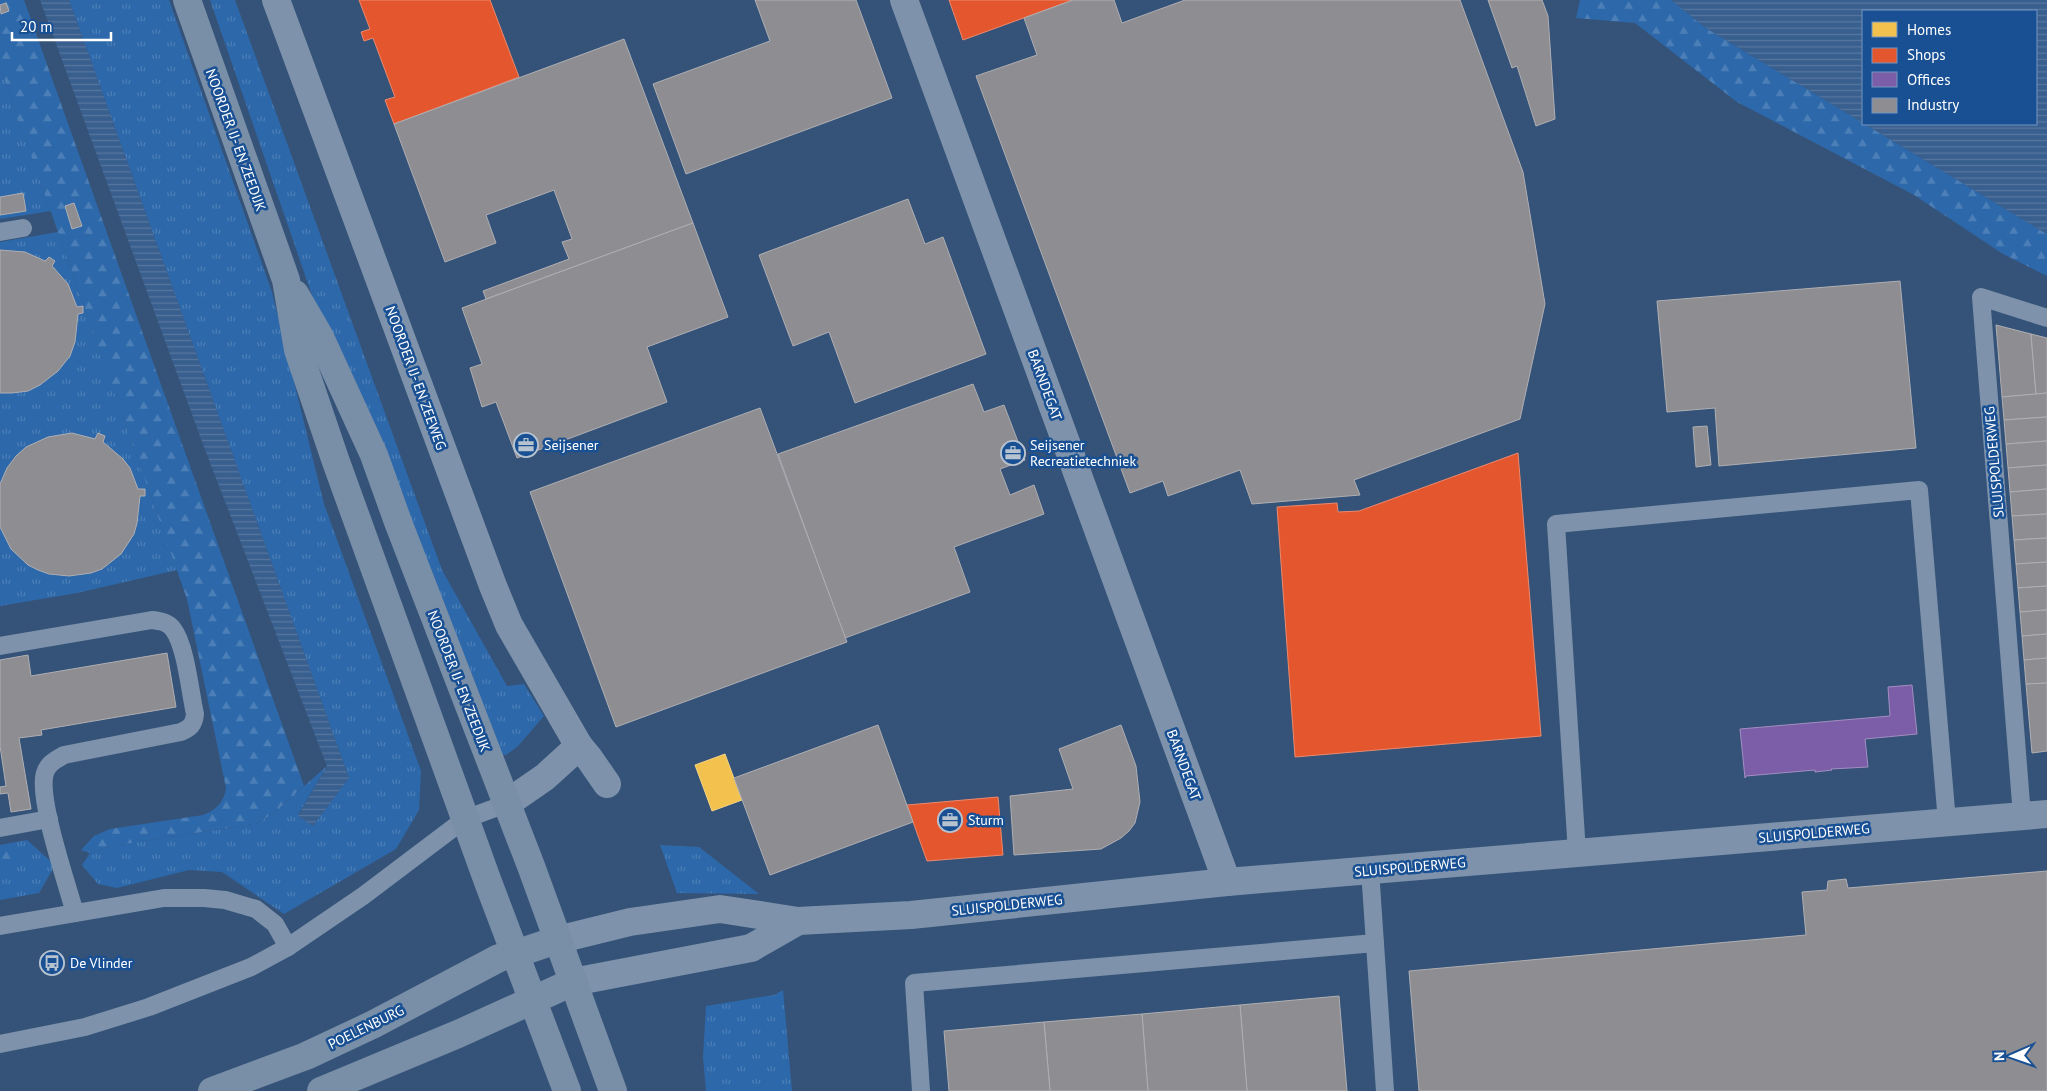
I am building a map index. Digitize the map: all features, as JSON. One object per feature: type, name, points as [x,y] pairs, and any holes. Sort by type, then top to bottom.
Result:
[{"type":"street","name":"NOORDER IJ- EN ZEEDIJK","points":[[187,0],[286,280],[301,359],[334,459],[465,819],[568,1091]]},
{"type":"street","name":"NOORDER IJ- EN ZEEWEG","points":[[276,0],[509,625],[578,746],[607,784]]},
{"type":"street","name":"BARNDEGAT","points":[[904,0],[1227,882]]},
{"type":"street","name":"NOORDER IJ- EN ZEEDIJK","points":[[286,280],[320,338],[374,455],[614,1091]]},
{"type":"street","points":[[506,804],[545,776],[578,746]]},
{"type":"street","name":"SLUISPOLDERWEG","points":[[557,940],[630,922],[720,910],[798,921],[911,915],[1227,882],[2035,815]]},
{"type":"street","name":"SLUISPOLDERWEG","points":[[573,982],[751,948],[798,921]]},
{"type":"street","name":"POELENBURG","points":[[212,1091],[306,1056],[374,1024],[499,958],[557,940]]},
{"type":"street","points":[[321,1091],[533,1001],[573,982]]},
{"type":"lane","points":[[0,232],[24,228]]},
{"type":"lane","name":"SLUISPOLDERWEG","points":[[2035,815],[1981,296],[2047,318]]},
{"type":"lane","points":[[1577,853],[1556,524],[1919,490],[1947,822]]},
{"type":"lane","points":[[0,646],[152,620],[162,621],[172,628],[180,642],[195,714],[194,722],[189,729],[64,755],[50,763],[45,774],[44,789],[49,819],[75,913]]},
{"type":"lane","points":[[0,1044],[85,1027],[149,1007],[251,967],[288,947],[370,890],[465,819],[506,804]]},
{"type":"lane","points":[[0,828],[49,819]]},
{"type":"lane","points":[[1370,870],[1386,1091]]},
{"type":"lane","points":[[0,926],[164,898],[188,897],[225,900],[256,909],[275,924],[288,947]]},
{"type":"lane","points":[[921,1091],[914,983],[1375,943]]},
{"type":"green space","points":[[0,0],[24,0],[304,786],[259,823],[112,846],[90,853],[81,850],[94,836],[110,829],[203,815],[219,805],[226,788],[187,599],[0,67]]},
{"type":"green space","points":[[69,0],[169,0],[272,292],[324,504],[421,771],[419,810],[396,849],[284,914],[222,872],[189,870],[117,888],[98,884],[82,865],[90,853],[112,846],[259,823],[277,810],[327,766],[298,815],[349,778]]},
{"type":"green space","points":[[210,0],[235,0],[442,570],[507,686],[524,684],[544,716],[518,746],[506,755],[498,754],[323,327]]},
{"type":"green space","points":[[1580,0],[1671,0],[1706,28],[1862,122],[1862,125],[1867,125],[2047,234],[2047,276],[2003,254],[1914,195],[1737,102],[1635,23],[1576,18]]},
{"type":"green space","points":[[0,67],[51,211],[0,219]]},
{"type":"green space","points":[[58,232],[177,570],[77,593],[0,606],[0,242]]},
{"type":"green space","points":[[27,840],[55,865],[39,893],[0,900],[0,845]]},
{"type":"green space","points":[[660,845],[699,847],[759,894],[677,893]]},
{"type":"green space","points":[[22,849],[23,860],[0,866],[0,850]]},
{"type":"green space","points":[[783,990],[792,1091],[706,1091],[703,1057],[706,1006],[774,995]]},
{"type":"shaded area","points":[[40,0],[69,0],[349,778],[313,826],[298,816],[327,766],[204,447]]},
{"type":"shaded area","points":[[1671,0],[2047,0],[2047,234],[1867,125],[2037,125],[2037,10],[1862,10],[1862,122],[1706,28]]},
{"type":"building: Homes","points":[[725,754],[742,800],[712,811],[695,765]]},
{"type":"building: Shops","points":[[359,0],[490,0],[519,77],[394,124],[385,100],[395,97],[373,38],[364,41],[361,32],[370,29]]},
{"type":"building: Shops","points":[[949,0],[1073,0],[963,40]]},
{"type":"building: Shops","points":[[1518,453],[1541,736],[1295,757],[1277,507],[1337,503],[1338,512],[1359,511]]},
{"type":"building: Shops","points":[[998,797],[1003,855],[927,861],[907,805]]},
{"type":"building: Offices","points":[[1912,685],[1917,734],[1865,739],[1868,767],[1746,776],[1745,778],[1740,729],[1890,716],[1888,687]]},
{"type":"building: Industry","points":[[755,0],[856,0],[892,98],[686,174],[653,84],[770,41]]},
{"type":"building: Industry","points":[[1073,0],[1114,0],[1122,23],[1185,0],[1460,0],[1523,172],[1545,304],[1520,419],[1354,480],[1360,495],[1252,504],[1240,470],[1168,496],[1163,481],[1130,493],[976,76],[1037,55],[1024,18]]},
{"type":"building: Industry","points":[[1488,0],[1542,0],[1548,16],[1555,119],[1536,126],[1517,66],[1512,68]]},
{"type":"building: Industry","points":[[6,3],[9,11],[1,14],[0,5]]},
{"type":"building: Industry","points":[[624,39],[693,223],[486,299],[483,291],[569,259],[562,242],[572,239],[554,190],[486,215],[496,243],[445,262],[394,124]]},
{"type":"building: Industry","points":[[23,193],[26,211],[0,215],[0,197]]},
{"type":"building: Industry","points":[[908,199],[925,244],[943,237],[986,354],[855,403],[829,332],[793,346],[759,255]]},
{"type":"building: Industry","points":[[74,203],[82,226],[72,229],[65,206]]},
{"type":"building: Industry","points":[[693,223],[728,317],[647,347],[667,402],[517,458],[496,402],[482,407],[470,368],[482,364],[462,308]]},
{"type":"building: Industry","points":[[0,250],[25,252],[45,261],[49,257],[55,261],[52,266],[68,284],[77,307],[83,306],[83,313],[78,314],[75,342],[70,356],[58,371],[40,385],[28,391],[0,393]]},
{"type":"building: Industry","points":[[1900,281],[1916,448],[1719,466],[1715,408],[1667,412],[1657,301]]},
{"type":"building: Industry","points":[[1996,325],[2031,334],[2036,394],[2002,397]]},
{"type":"building: Industry","points":[[2031,334],[2047,338],[2047,393],[2036,394]]},
{"type":"building: Industry","points":[[973,384],[984,412],[1004,405],[1025,460],[1000,469],[1010,495],[1034,485],[1044,514],[954,547],[970,592],[845,638],[778,454]]},
{"type":"building: Industry","points":[[2047,393],[2047,417],[2004,420],[2002,397]]},
{"type":"building: Industry","points":[[760,408],[847,642],[616,727],[530,492]]},
{"type":"building: Industry","points":[[2047,417],[2047,441],[2006,444],[2004,420]]},
{"type":"building: Industry","points":[[1707,426],[1711,465],[1696,467],[1693,427]]},
{"type":"building: Industry","points":[[72,433],[95,439],[98,433],[105,436],[103,442],[123,459],[130,468],[138,489],[145,489],[145,496],[140,496],[134,534],[121,554],[102,569],[91,573],[69,576],[49,574],[38,570],[28,565],[11,549],[0,527],[0,484],[7,468],[26,447],[48,437]]},
{"type":"building: Industry","points":[[2047,441],[2047,465],[2008,468],[2006,444]]},
{"type":"building: Industry","points":[[2047,465],[2047,489],[2010,492],[2008,468]]},
{"type":"building: Industry","points":[[2047,489],[2047,514],[2012,516],[2010,492]]},
{"type":"building: Industry","points":[[2047,514],[2047,538],[2014,540],[2012,516]]},
{"type":"building: Industry","points":[[2047,538],[2047,562],[2016,564],[2014,540]]},
{"type":"building: Industry","points":[[2047,562],[2047,586],[2018,588],[2016,564]]},
{"type":"building: Industry","points":[[2047,586],[2047,610],[2020,612],[2018,588]]},
{"type":"building: Industry","points":[[2047,610],[2047,634],[2022,636],[2020,612]]},
{"type":"building: Industry","points":[[2047,634],[2047,658],[2024,660],[2022,636]]},
{"type":"building: Industry","points":[[167,653],[176,707],[41,730],[42,735],[19,738],[31,809],[11,812],[8,793],[0,794],[0,787],[6,786],[0,746],[0,660],[28,655],[31,676]]},
{"type":"building: Industry","points":[[2047,658],[2047,683],[2026,684],[2024,660]]},
{"type":"building: Industry","points":[[2047,683],[2047,751],[2032,753],[2026,684]]},
{"type":"building: Industry","points":[[878,725],[913,822],[770,875],[734,778]]},
{"type":"building: Industry","points":[[1121,725],[1136,766],[1140,802],[1135,823],[1129,831],[1121,838],[1101,849],[1014,855],[1010,796],[1073,789],[1059,749]]},
{"type":"building: Industry","points":[[2047,871],[2047,1091],[1419,1091],[1409,971],[1806,935],[1802,892],[1827,890],[1828,881],[1846,879],[1848,888]]},
{"type":"building: Industry","points":[[1339,996],[1347,1091],[1247,1091],[1240,1005]]},
{"type":"building: Industry","points":[[1240,1005],[1247,1091],[1148,1091],[1142,1014]]},
{"type":"building: Industry","points":[[1142,1014],[1148,1091],[1050,1091],[1044,1022]]},
{"type":"building: Industry","points":[[1044,1022],[1050,1091],[949,1091],[944,1031]]},
{"type":"place","name":"Seijsener","points":[[526,445]]},
{"type":"place","name":"Seijsener Recreatietechniek","points":[[1013,453]]},
{"type":"place","name":"Sturm","points":[[950,820]]},
{"type":"place","name":"De Vlinder","points":[[52,963]]}]
